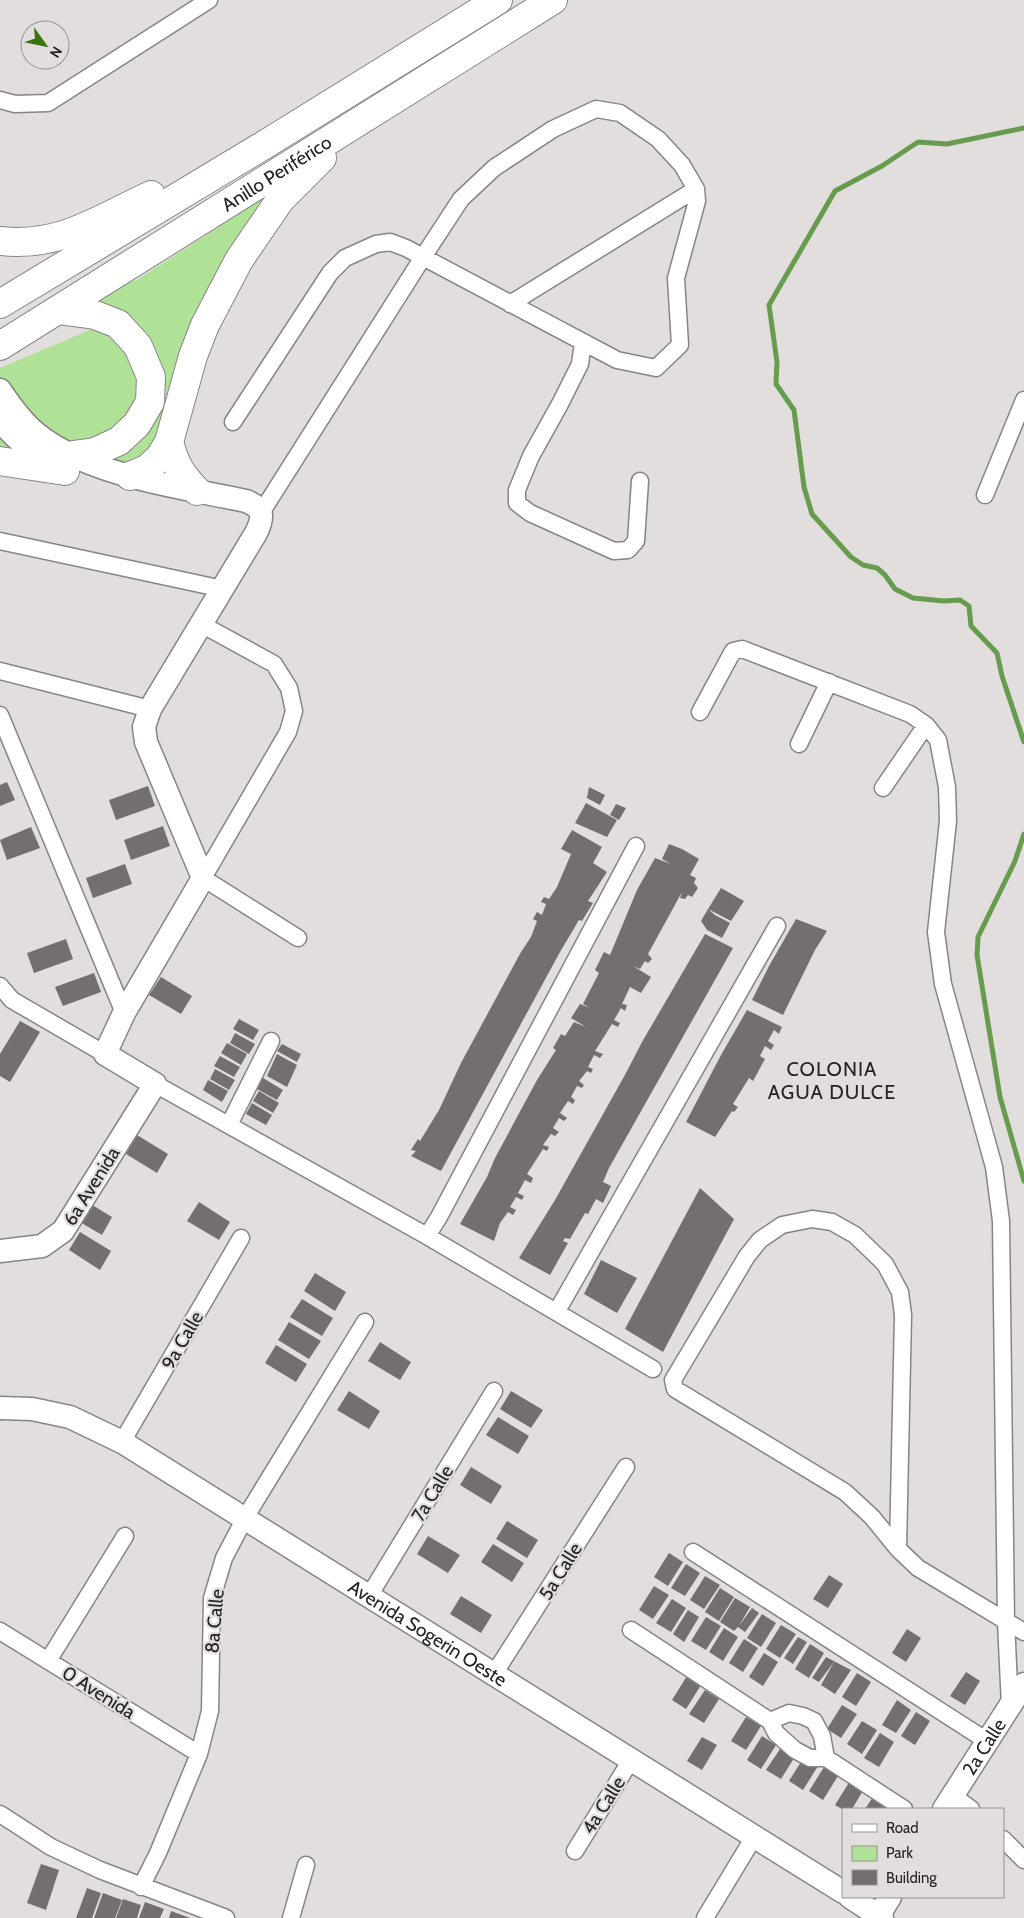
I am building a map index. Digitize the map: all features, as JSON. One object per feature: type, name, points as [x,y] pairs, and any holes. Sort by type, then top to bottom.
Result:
[{"type":"highway","name":"Anillo Periférico","points":[[0,304],[269,142],[498,0]]},
{"type":"highway","name":"Anillo Periférico","points":[[0,346],[553,0]]},
{"type":"highway","points":[[130,476],[147,469],[160,457],[169,442],[193,356],[205,324],[239,260],[280,200],[357,123]]},
{"type":"highway","points":[[0,241],[12,243],[47,241],[71,234],[269,142]]},
{"type":"highway","points":[[0,461],[69,463],[119,441],[137,424],[150,402],[151,376],[138,346],[118,324],[95,316],[58,310]]},
{"type":"highway","points":[[169,442],[174,462],[184,478],[197,491]]},
{"type":"street","points":[[0,100],[15,104],[48,102],[210,0]]},
{"type":"street","points":[[233,422],[330,273],[345,258],[376,244],[390,242],[406,248],[423,257],[510,304],[617,360],[656,368],[680,345],[676,278],[697,201],[696,189],[682,164],[658,139],[620,113],[596,109],[553,129],[494,168],[461,199],[423,257],[261,513]]},
{"type":"street","points":[[510,304],[696,189]]},
{"type":"street","points":[[583,342],[580,364],[531,456],[517,490],[518,503],[530,513],[614,551],[628,550],[636,541],[640,481]]},
{"type":"street","points":[[985,495],[1024,400]]},
{"type":"street","points":[[2,403],[69,463],[94,465],[130,476],[246,501],[256,505],[261,513],[261,523],[256,533],[150,709],[144,727],[146,742],[203,878],[298,938]]},
{"type":"street","points":[[0,541],[223,589]]},
{"type":"street","points":[[105,1054],[124,1013],[288,732],[294,711],[289,688],[274,664],[201,624]]},
{"type":"street","points":[[700,712],[733,652],[742,649],[910,714],[926,725],[938,740],[947,787],[948,821],[936,932],[943,984],[994,1167],[1001,1221],[1006,1622],[1010,1707]]},
{"type":"street","points":[[0,670],[150,709]]},
{"type":"street","points":[[799,744],[829,682]]},
{"type":"street","points":[[0,715],[124,1013]]},
{"type":"street","points":[[882,788],[926,725]]},
{"type":"street","points":[[427,1236],[439,1218],[636,846]]},
{"type":"street","points":[[557,1311],[777,926]]},
{"type":"street","points":[[0,986],[12,1000],[155,1084],[427,1236],[653,1369]]},
{"type":"street","points":[[229,1125],[271,1040]]},
{"type":"street","name":"6a Avenida","points":[[0,1251],[42,1246],[63,1231],[155,1084]]},
{"type":"street","points":[[898,1549],[903,1315],[900,1292],[885,1264],[855,1235],[832,1222],[812,1219],[782,1225],[760,1240],[747,1256],[673,1380],[675,1389],[844,1492],[872,1517],[898,1549],[918,1568],[1024,1632]]},
{"type":"street","name":"9a Calle","points":[[122,1442],[241,1238]]},
{"type":"street","name":"8a Calle","points":[[141,1887],[158,1853],[199,1754],[210,1711],[212,1598],[224,1558],[245,1518],[365,1322]]},
{"type":"street","name":"7a Calle","points":[[369,1596],[494,1391]]},
{"type":"street","name":"Avenida Sogerin Oeste","points":[[0,1408],[32,1410],[70,1417],[122,1442],[842,1891]]},
{"type":"street","name":"5a Calle","points":[[494,1674],[626,1467]]},
{"type":"street","points":[[48,1660],[124,1536]]},
{"type":"street","points":[[693,1552],[987,1741]]},
{"type":"street","points":[[631,1630],[770,1721],[776,1733],[795,1750],[810,1758],[826,1758],[902,1808]]},
{"type":"street","name":"0 Avenida","points":[[0,1631],[199,1754]]},
{"type":"street","name":"2a Calle","points":[[948,1802],[1024,1684]]},
{"type":"street","points":[[770,1721],[789,1713],[814,1721],[822,1736],[826,1758]]},
{"type":"street","name":"4a Calle","points":[[575,1850],[631,1760]]},
{"type":"street","points":[[948,1802],[968,1808]]},
{"type":"street","points":[[0,1814],[51,1847],[141,1887],[226,1918]]},
{"type":"street","points":[[705,1918],[754,1837]]},
{"type":"street","points":[[1004,1840],[1024,1860]]},
{"type":"street","points":[[291,1918],[306,1865]]},
{"type":"street","points":[[852,1898],[882,1912]]},
{"type":"green space","points":[[267,180],[280,200],[239,260],[169,442],[130,476],[65,471],[0,461],[0,368],[92,329],[95,315],[85,293],[137,280],[219,227],[239,197]]},
{"type":"building","points":[[7,782],[15,800],[0,806],[0,785]]},
{"type":"building","points":[[148,786],[155,806],[116,820],[109,800]]},
{"type":"building","points":[[589,787],[605,795],[600,805],[587,798]]},
{"type":"building","points":[[586,803],[617,820],[607,837],[575,823]]},
{"type":"building","points":[[616,804],[626,808],[619,820],[610,815]]},
{"type":"building","points":[[163,826],[170,846],[131,860],[124,840]]},
{"type":"building","points":[[31,827],[40,848],[7,860],[0,840]]},
{"type":"building","points":[[572,830],[602,847],[593,863],[607,872],[588,901],[593,903],[582,921],[579,920],[560,952],[441,1171],[411,1156],[416,1151],[411,1150],[418,1139],[420,1141],[439,1110],[461,1063],[531,937],[537,921],[533,919],[537,912],[542,915],[546,904],[541,902],[544,897],[549,899],[557,887],[571,854],[561,849]]},
{"type":"building","points":[[669,844],[699,859],[690,875],[696,878],[694,883],[698,888],[692,897],[688,895],[685,899],[680,898],[682,892],[648,954],[652,959],[648,963],[645,961],[640,969],[633,966],[651,977],[641,993],[630,987],[622,1004],[627,1005],[625,1011],[621,1008],[614,1020],[620,1023],[618,1027],[612,1024],[595,1051],[603,1054],[600,1058],[594,1055],[588,1067],[593,1069],[591,1073],[587,1071],[579,1081],[584,1085],[582,1088],[577,1086],[571,1097],[575,1100],[573,1104],[568,1101],[560,1113],[567,1118],[564,1121],[559,1118],[553,1128],[559,1132],[555,1136],[551,1134],[543,1145],[549,1147],[547,1151],[543,1149],[527,1174],[533,1178],[531,1183],[525,1180],[518,1193],[524,1196],[522,1200],[516,1197],[510,1207],[516,1210],[513,1215],[508,1212],[500,1223],[494,1241],[460,1224],[487,1177],[495,1158],[537,1080],[556,1050],[553,1048],[561,1034],[565,1036],[574,1022],[586,1027],[571,1018],[580,1004],[590,1008],[583,1004],[599,973],[595,970],[604,952],[610,955],[637,890],[655,858],[671,864],[662,859]]},
{"type":"building","points":[[125,864],[132,884],[93,898],[86,878]]},
{"type":"building","points":[[721,888],[744,901],[731,921],[708,909]]},
{"type":"building","points":[[708,909],[730,923],[722,938],[707,930],[701,921]]},
{"type":"building","points":[[796,919],[827,931],[815,950],[783,1015],[752,1000]]},
{"type":"building","points":[[705,934],[733,948],[609,1168],[603,1182],[611,1186],[603,1203],[596,1199],[588,1214],[585,1213],[570,1239],[565,1238],[563,1241],[568,1243],[550,1275],[519,1258],[555,1200],[642,1042]]},
{"type":"building","points":[[66,939],[73,959],[34,973],[27,953]]},
{"type":"building","points":[[94,973],[101,992],[63,1006],[55,987]]},
{"type":"building","points":[[161,977],[192,996],[181,1014],[149,995]]},
{"type":"building","points":[[747,1010],[782,1027],[779,1034],[774,1030],[768,1041],[774,1045],[771,1050],[765,1046],[760,1056],[765,1059],[753,1081],[749,1078],[733,1104],[738,1107],[734,1112],[732,1111],[715,1137],[686,1122]]},
{"type":"building","points":[[239,1019],[259,1030],[253,1040],[233,1029]]},
{"type":"building","points":[[20,1021],[40,1032],[10,1082],[0,1076],[0,1054]]},
{"type":"building","points":[[235,1033],[255,1044],[249,1054],[230,1043]]},
{"type":"building","points":[[227,1043],[247,1054],[241,1065],[221,1053]]},
{"type":"building","points":[[282,1044],[301,1054],[297,1062],[277,1051]]},
{"type":"building","points":[[277,1054],[297,1065],[287,1087],[267,1076]]},
{"type":"building","points":[[220,1056],[240,1067],[234,1077],[214,1066]]},
{"type":"building","points":[[215,1069],[235,1080],[229,1090],[210,1079]]},
{"type":"building","points":[[263,1078],[283,1090],[277,1100],[257,1089]]},
{"type":"building","points":[[208,1080],[228,1091],[222,1102],[203,1090]]},
{"type":"building","points":[[259,1091],[279,1103],[273,1113],[253,1101]]},
{"type":"building","points":[[252,1103],[272,1115],[266,1125],[246,1114]]},
{"type":"building","points":[[137,1135],[168,1154],[157,1173],[126,1154]]},
{"type":"building","points":[[700,1188],[734,1219],[663,1352],[625,1329]]},
{"type":"building","points":[[199,1202],[230,1222],[219,1240],[187,1221]]},
{"type":"building","points":[[89,1203],[112,1217],[102,1235],[78,1221]]},
{"type":"building","points":[[80,1232],[111,1251],[100,1270],[69,1250]]},
{"type":"building","points":[[601,1260],[637,1278],[617,1313],[584,1294]]},
{"type":"building","points":[[315,1273],[346,1292],[335,1311],[304,1291]]},
{"type":"building","points":[[302,1299],[333,1318],[322,1336],[290,1317]]},
{"type":"building","points":[[289,1322],[321,1341],[309,1359],[278,1340]]},
{"type":"building","points":[[380,1342],[411,1362],[400,1380],[368,1361]]},
{"type":"building","points":[[276,1345],[307,1364],[296,1382],[265,1363]]},
{"type":"building","points":[[349,1391],[380,1411],[369,1429],[337,1410]]},
{"type":"building","points":[[511,1391],[543,1410],[531,1428],[500,1409]]},
{"type":"building","points":[[498,1417],[529,1436],[518,1454],[486,1435]]},
{"type":"building","points":[[471,1467],[502,1486],[491,1504],[460,1485]]},
{"type":"building","points":[[507,1521],[538,1540],[527,1558],[496,1539]]},
{"type":"building","points":[[428,1536],[460,1555],[448,1573],[417,1554]]},
{"type":"building","points":[[493,1544],[524,1563],[512,1582],[481,1562]]},
{"type":"building","points":[[669,1553],[683,1562],[668,1586],[654,1577]]},
{"type":"building","points":[[686,1564],[700,1573],[685,1596],[671,1588]]},
{"type":"building","points":[[829,1575],[843,1584],[828,1608],[813,1599]]},
{"type":"building","points":[[705,1576],[720,1585],[704,1609],[690,1600]]},
{"type":"building","points":[[654,1586],[669,1595],[653,1619],[639,1610]]},
{"type":"building","points":[[720,1588],[734,1597],[719,1621],[705,1612]]},
{"type":"building","points":[[461,1596],[492,1615],[481,1633],[450,1614]]},
{"type":"building","points":[[735,1598],[750,1607],[739,1626],[752,1608],[759,1613],[745,1632],[738,1627],[734,1631],[720,1622]]},
{"type":"building","points":[[672,1599],[686,1608],[671,1632],[656,1623]]},
{"type":"building","points":[[688,1610],[699,1617],[684,1642],[673,1634]]},
{"type":"building","points":[[762,1614],[776,1623],[761,1647],[747,1638]]},
{"type":"building","points":[[706,1617],[721,1626],[706,1650],[691,1641]]},
{"type":"building","points":[[781,1625],[796,1634],[780,1658],[766,1649]]},
{"type":"building","points":[[724,1628],[738,1637],[723,1661],[709,1652]]},
{"type":"building","points":[[907,1629],[921,1638],[906,1662],[892,1653]]},
{"type":"building","points":[[798,1637],[807,1642],[793,1664],[784,1658]]},
{"type":"building","points":[[744,1639],[758,1648],[743,1672],[729,1663]]},
{"type":"building","points":[[810,1644],[824,1653],[809,1678],[795,1669]]},
{"type":"building","points":[[764,1653],[778,1662],[763,1686],[749,1677]]},
{"type":"building","points":[[826,1657],[851,1670],[835,1694],[821,1685],[834,1662],[819,1682],[812,1678]]},
{"type":"building","points":[[966,1672],[980,1681],[965,1705],[950,1696]]},
{"type":"building","points":[[857,1673],[871,1682],[856,1706],[842,1697]]},
{"type":"building","points":[[687,1676],[701,1685],[686,1709],[672,1700]]},
{"type":"building","points":[[705,1690],[719,1699],[704,1723],[689,1714]]},
{"type":"building","points":[[897,1700],[911,1710],[896,1733],[882,1725]]},
{"type":"building","points":[[842,1705],[857,1714],[841,1738],[827,1729]]},
{"type":"building","points":[[916,1712],[930,1721],[915,1745],[901,1736]]},
{"type":"building","points":[[746,1717],[761,1726],[746,1750],[731,1741]]},
{"type":"building","points":[[862,1721],[877,1730],[862,1754],[847,1744]]},
{"type":"building","points":[[880,1733],[894,1742],[879,1767],[864,1758]]},
{"type":"building","points":[[762,1736],[776,1745],[761,1769],[747,1760]]},
{"type":"building","points":[[702,1737],[717,1745],[702,1770],[687,1761]]},
{"type":"building","points":[[782,1746],[796,1755],[781,1779],[766,1770]]},
{"type":"building","points":[[804,1757],[818,1766],[803,1790],[789,1781]]},
{"type":"building","points":[[824,1767],[838,1776],[823,1800],[809,1791]]},
{"type":"building","points":[[850,1781],[864,1789],[853,1808],[842,1809],[835,1805]]},
{"type":"building","points":[[873,1797],[887,1806],[886,1808],[866,1808]]},
{"type":"building","points":[[41,1864],[59,1870],[46,1910],[27,1903]]},
{"type":"building","points":[[87,1888],[101,1893],[92,1918],[76,1918]]},
{"type":"building","points":[[103,1893],[122,1900],[115,1918],[94,1918]]},
{"type":"building","points":[[123,1899],[141,1905],[137,1918],[116,1918]]},
{"type":"building","points":[[145,1902],[164,1909],[160,1918],[139,1918]]},
{"type":"building","points":[[171,1911],[190,1918],[169,1918]]},
{"type":"waterway","points":[[1024,128],[947,144],[918,142],[882,166],[835,191],[769,305],[777,362],[776,384],[794,410],[804,487],[812,514],[851,557],[863,565],[877,568],[885,575],[895,589],[913,598],[944,601],[960,600],[969,606],[971,626],[997,653],[1002,676],[1024,742]]},
{"type":"waterway","points":[[1024,834],[1015,861],[978,937],[977,955],[1000,1097],[1024,1181]]},
{"type":"district","name":"COLONIA AGUA DULCE","points":[[832,1080]]}]
